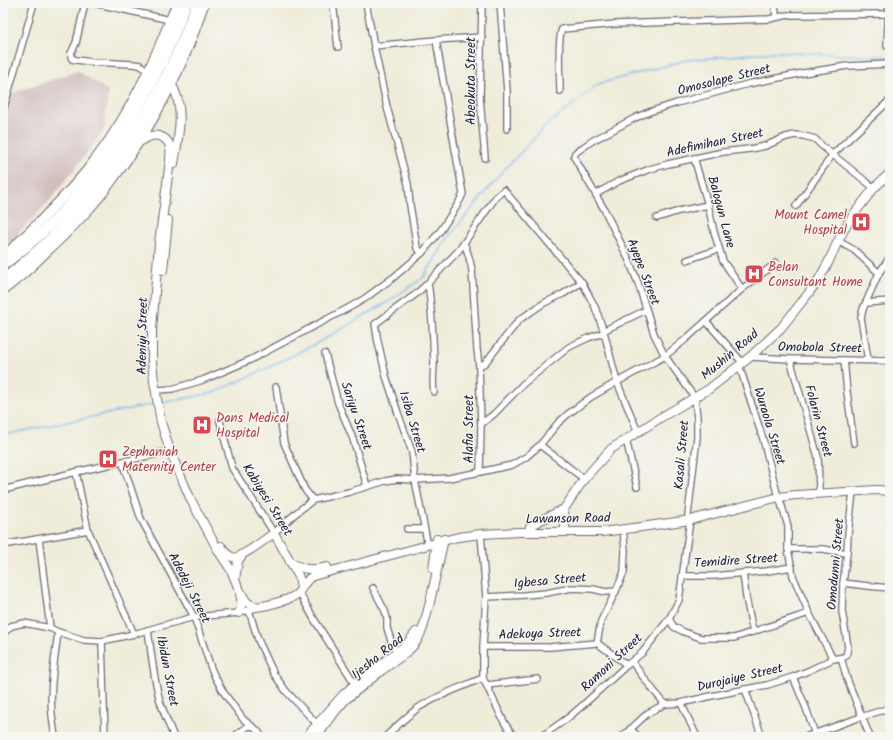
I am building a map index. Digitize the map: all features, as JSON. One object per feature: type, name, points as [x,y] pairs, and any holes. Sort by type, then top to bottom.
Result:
[{"type":"highway","points":[[3,265],[23,250],[65,210],[97,170],[129,123],[153,80],[179,23],[186,3]]},
{"type":"highway","points":[[3,280],[26,262],[51,238],[101,182],[120,155],[140,125],[160,88],[189,26],[197,3]]},
{"type":"main road","points":[[3,257],[43,219],[88,169],[108,142],[128,110],[148,71],[177,3]]},
{"type":"main road","points":[[3,290],[35,263],[70,230],[110,183],[139,142],[161,105],[186,54],[204,3]]},
{"type":"main road","name":"Adeniyi Street","points":[[157,392],[157,331],[180,109],[176,91],[171,83]]},
{"type":"main road","name":"Adeniyi Street","points":[[139,142],[152,136],[160,136],[167,140],[170,149],[152,330],[152,362],[170,451],[191,500],[219,552],[231,570],[238,587],[248,604],[259,607]]},
{"type":"main road","name":"Mushin Road","points":[[564,509],[584,478],[612,449],[720,381],[750,357],[781,328],[819,279],[838,241],[854,214],[874,188],[890,173]]},
{"type":"main road","name":"Adeniyi Street","points":[[163,422],[193,498],[217,540],[230,557],[235,558],[243,554]]},
{"type":"main road","name":"Lawanson Road","points":[[259,607],[294,596],[307,580],[313,576],[440,540],[481,534],[520,532],[602,532],[689,518],[778,495],[819,488],[890,489]]},
{"type":"main road","name":"Lawanson Road","points":[[778,495],[890,489]]},
{"type":"main road","points":[[530,527],[546,517],[564,509],[565,527]]},
{"type":"main road","name":"Lawanson Road","points":[[440,540],[455,533],[496,528],[596,526],[689,518]]},
{"type":"main road","points":[[235,579],[238,561],[243,554],[274,533]]},
{"type":"main road","name":"Kabiyesi Street","points":[[274,533],[298,575],[300,590]]},
{"type":"main road","points":[[290,562],[301,568],[312,570],[367,558],[427,541],[440,540]]},
{"type":"main road","name":"Ijesha Road","points":[[306,737],[319,732],[345,700],[413,646],[422,632],[440,540]]},
{"type":"main road","points":[[238,587],[241,599],[241,609],[239,613]]},
{"type":"main road","name":"Ijesha Road","points":[[319,732],[336,702],[355,684],[407,644],[415,634],[428,602]]},
{"type":"street","points":[[3,111],[34,3]]},
{"type":"street","points":[[85,3],[76,43],[71,53],[72,59],[92,62],[133,64],[148,71]]},
{"type":"street","points":[[94,3],[170,20]]},
{"type":"street","points":[[333,3],[334,25],[338,47]]},
{"type":"street","points":[[366,3],[387,107],[407,178],[417,248],[422,253]]},
{"type":"street","name":"Abeokuta Street","points":[[482,3],[480,98],[485,158]]},
{"type":"street","points":[[500,3],[507,91],[507,129]]},
{"type":"street","points":[[775,3],[776,17]]},
{"type":"street","points":[[887,46],[889,3]]},
{"type":"street","points":[[560,91],[560,32],[562,29],[615,24],[769,19],[788,15],[889,14]]},
{"type":"street","points":[[374,46],[482,37]]},
{"type":"street","points":[[157,392],[172,390],[203,380],[250,360],[364,299],[394,277],[422,253],[441,230],[463,194],[436,40]]},
{"type":"street","name":"Omosolape Street","points":[[575,153],[592,141],[630,120],[677,103],[748,84],[803,73],[847,66],[890,64]]},
{"type":"street","points":[[796,206],[833,154],[890,100]]},
{"type":"street","name":"Adefimihan Street","points":[[596,194],[619,181],[668,164],[723,152],[765,146],[786,137],[795,135],[815,139],[874,188]]},
{"type":"street","name":"Ayepe Street","points":[[575,153],[574,157],[596,194],[628,258],[638,283],[654,334],[665,356],[694,398]]},
{"type":"street","name":"Balogun Lane","points":[[694,158],[723,261],[742,289]]},
{"type":"street","points":[[434,392],[430,296],[428,283],[459,250],[496,197],[504,190],[582,282],[604,332],[618,382],[638,432]]},
{"type":"street","points":[[657,218],[679,211],[708,205]]},
{"type":"street","points":[[838,241],[854,250],[879,273]]},
{"type":"street","name":"Alafia Street","points":[[464,243],[470,259],[472,270],[479,366],[481,424],[480,472],[512,465],[526,457],[540,445],[558,423],[568,414],[591,397],[665,356],[742,289],[776,263]]},
{"type":"street","points":[[687,260],[719,249]]},
{"type":"street","points":[[868,360],[861,318],[863,309],[879,273],[890,257]]},
{"type":"street","points":[[479,366],[485,363],[519,320],[544,303],[563,294],[582,282]]},
{"type":"street","name":"Isiba Street","points":[[427,541],[415,480],[412,452],[386,376],[375,324],[416,294],[428,283]]},
{"type":"street","points":[[866,303],[890,301]]},
{"type":"street","points":[[481,424],[494,414],[523,384],[569,347],[602,333],[605,330],[646,310]]},
{"type":"street","points":[[706,321],[741,364]]},
{"type":"street","name":"Sariyu Street","points":[[325,354],[338,403],[353,439],[367,486]]},
{"type":"street","name":"Omobola Street","points":[[750,357],[890,361]]},
{"type":"street","name":"Folarin Street","points":[[790,359],[818,457],[819,488]]},
{"type":"street","points":[[844,360],[854,443]]},
{"type":"street","name":"Wuraola Street","points":[[741,364],[788,526],[788,548],[793,576],[809,613],[833,659]]},
{"type":"street","points":[[276,387],[284,443],[305,490],[313,500]]},
{"type":"street","name":"Kasali Street","points":[[689,518],[697,437],[697,418],[694,398]]},
{"type":"street","name":"Kabiyesi Street","points":[[220,421],[232,468],[274,533]]},
{"type":"street","points":[[626,439],[636,487]]},
{"type":"street","points":[[540,445],[584,478]]},
{"type":"street","points":[[3,490],[170,451]]},
{"type":"street","name":"Adedeji Street","points":[[122,461],[141,519],[194,617],[215,677],[233,706],[262,737]]},
{"type":"street","points":[[76,472],[88,530],[134,634]]},
{"type":"street","points":[[274,533],[313,500],[349,492],[397,478],[415,480],[444,478],[480,472]]},
{"type":"street","name":"Omodunni Street","points":[[841,658],[846,656],[848,647],[842,611],[843,583],[848,553],[848,534],[853,492]]},
{"type":"street","name":"Ramoni Street","points":[[541,737],[583,705],[642,653],[669,620],[679,600],[689,518]]},
{"type":"street","points":[[407,529],[424,529]]},
{"type":"street","points":[[622,737],[648,713],[665,704],[630,663],[597,643],[601,621],[624,572],[625,551],[623,529]]},
{"type":"street","points":[[3,545],[88,530]]},
{"type":"street","points":[[481,534],[486,597],[483,678],[504,722],[514,737]]},
{"type":"street","points":[[39,539],[50,628]]},
{"type":"street","points":[[788,548],[823,549],[848,553]]},
{"type":"street","name":"Temidire Street","points":[[682,576],[713,576],[792,567]]},
{"type":"street","points":[[743,573],[753,632]]},
{"type":"street","points":[[843,583],[890,588]]},
{"type":"street","points":[[373,588],[385,611],[387,628],[392,644],[397,652]]},
{"type":"street","name":"Igbesa Street","points":[[486,597],[546,593],[572,588],[593,588],[606,592],[616,591]]},
{"type":"street","points":[[300,590],[314,619],[355,684]]},
{"type":"street","points":[[4,630],[11,626],[24,623],[50,628],[84,640],[102,641],[134,634],[194,617],[239,613],[259,607]]},
{"type":"street","points":[[249,610],[259,642],[274,674],[319,732]]},
{"type":"street","points":[[669,620],[674,627],[692,636],[701,638],[734,638],[809,613]]},
{"type":"street","name":"Ibidun Street","points":[[148,630],[152,665],[158,694],[166,719],[174,737]]},
{"type":"street","points":[[55,737],[52,716],[52,693],[58,632]]},
{"type":"street","points":[[102,641],[105,737]]},
{"type":"street","name":"Adekoya Street","points":[[483,647],[550,647],[597,643]]},
{"type":"street","points":[[841,658],[847,679],[870,737]]},
{"type":"street","name":"Durojaiye Street","points":[[665,704],[681,703],[767,685],[793,677],[833,659],[841,658]]},
{"type":"street","points":[[793,677],[816,735]]},
{"type":"street","points":[[385,737],[400,722],[432,700],[483,678]]},
{"type":"street","points":[[488,686],[538,678]]},
{"type":"street","points":[[745,689],[762,737]]},
{"type":"street","points":[[681,703],[697,737]]},
{"type":"street","points":[[805,737],[816,735],[861,717],[890,708]]},
{"type":"street","points":[[233,737],[250,725]]},
{"type":"street","points":[[630,729],[639,737]]},
{"type":"shaded area","points":[[78,71],[108,91],[104,130],[51,199],[3,248],[3,96]]},
{"type":"waterway","points":[[161,403],[213,393],[270,367],[321,341],[386,303],[423,278],[448,238],[502,172],[545,127],[598,84],[687,60],[775,52],[890,57]]},
{"type":"waterway","points":[[3,435],[155,404]]},
{"type":"place","name":"Mount Camel Hospital","points":[[861,222]]},
{"type":"place","name":"Belan Consultant Home","points":[[754,274]]},
{"type":"place","name":"Dans Medical Hospital","points":[[202,425]]},
{"type":"place","name":"Zephaniah Maternity Center","points":[[108,459]]}]
